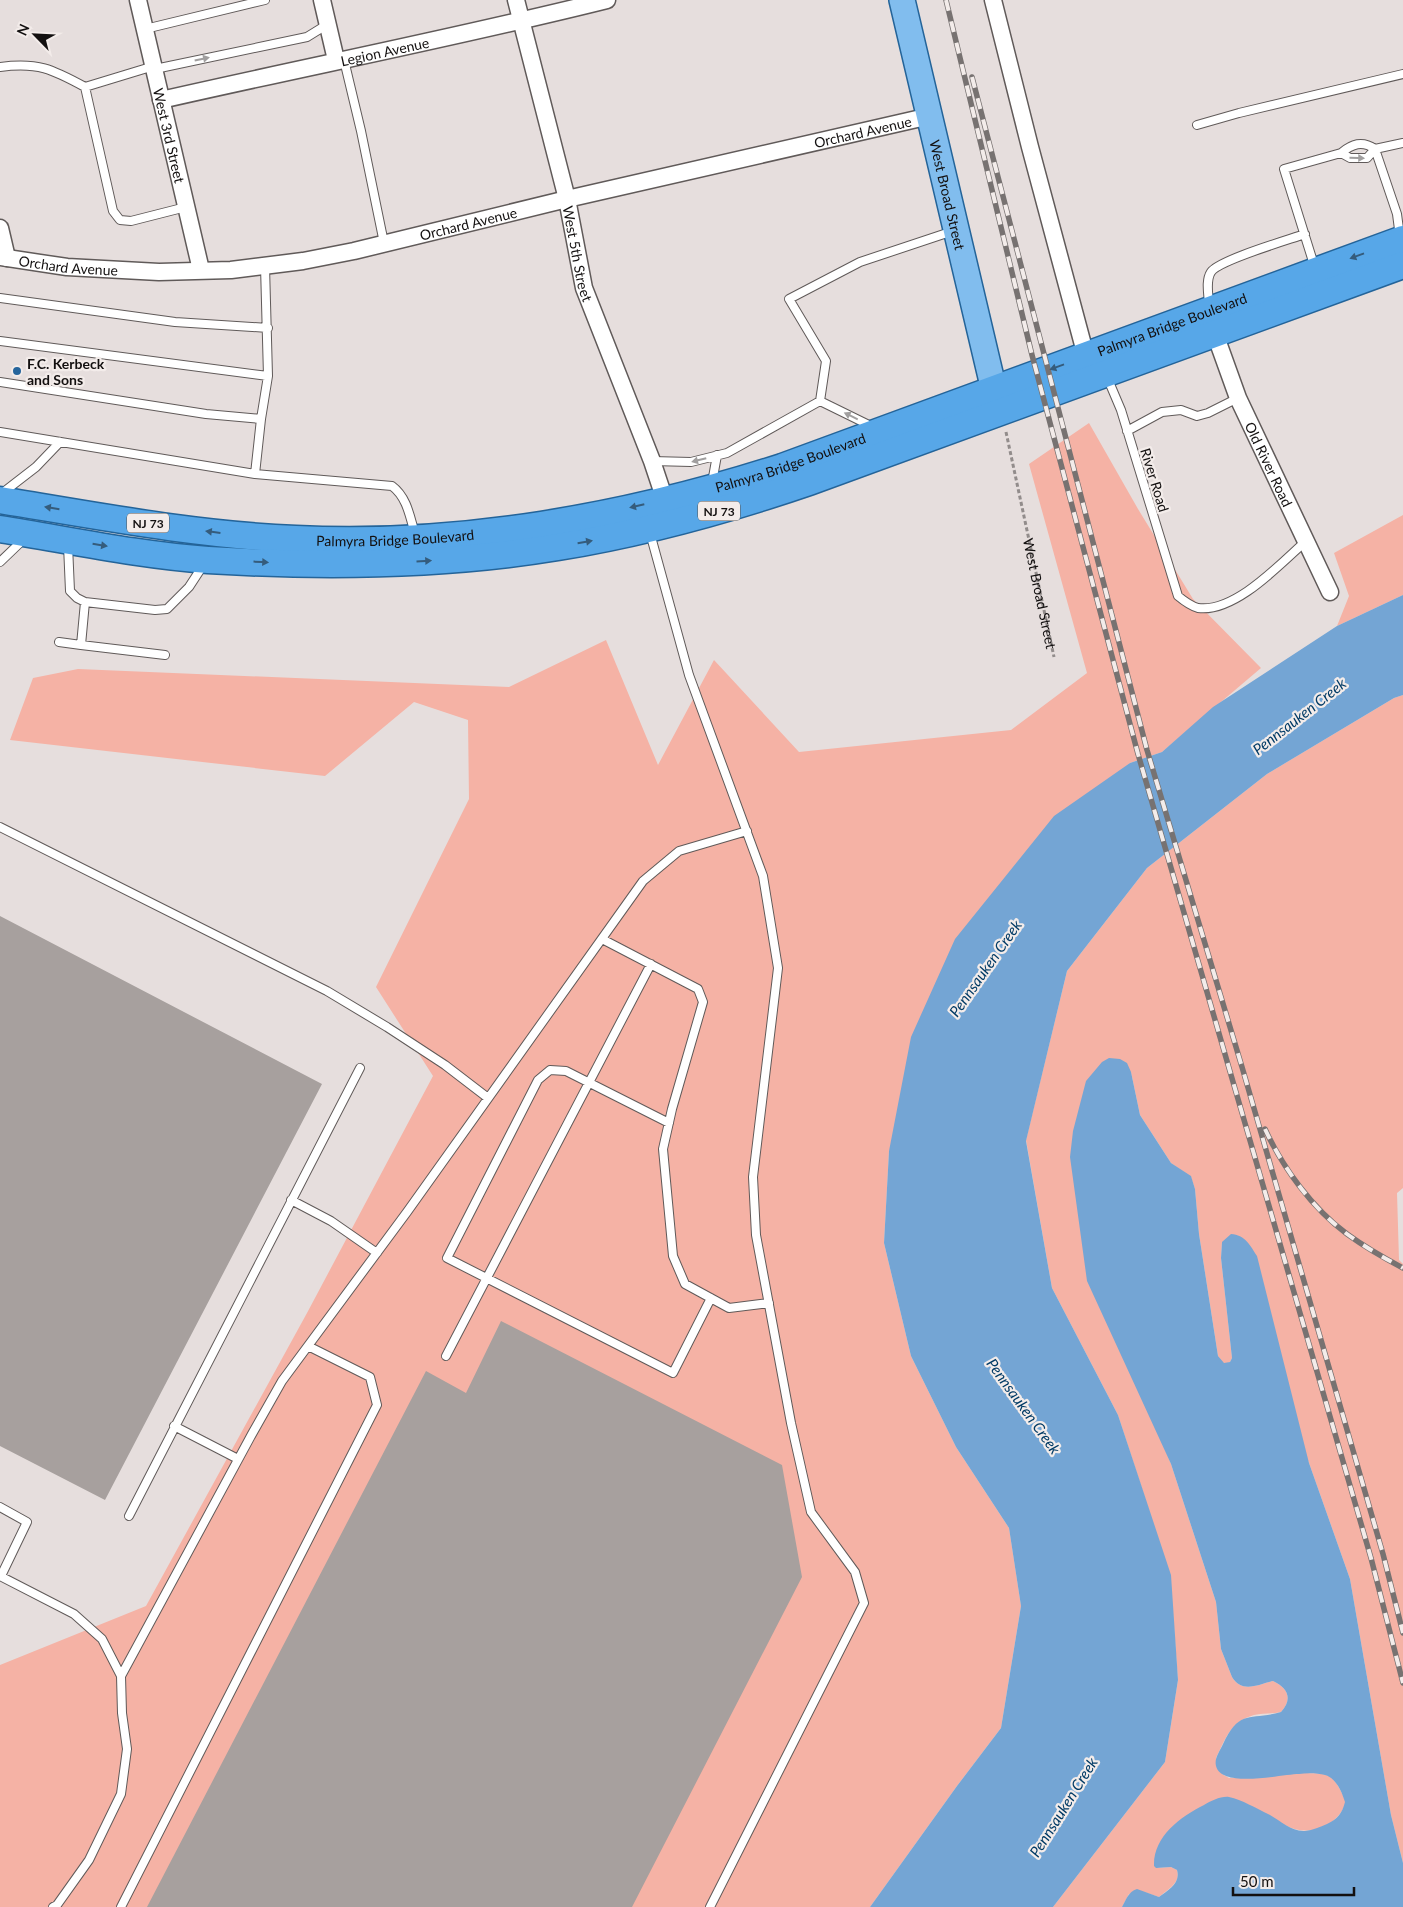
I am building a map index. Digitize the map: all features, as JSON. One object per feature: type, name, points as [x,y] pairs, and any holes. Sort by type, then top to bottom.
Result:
[{"type":"highway","name":"Palmyra Bridge Boulevard","points":[[1212,322],[1268,315],[1402,248]]},
{"type":"highway","name":"Palmyra Bridge Boulevard","points":[[0,529],[206,560],[283,563],[374,564],[460,559],[557,547],[714,512],[779,492],[998,401],[1212,322],[1316,271],[1402,248]]},
{"type":"highway","points":[[1268,315],[1357,297],[1403,283]]},
{"type":"highway","name":"Palmyra Bridge Boulevard","points":[[0,500],[117,519],[260,537],[338,540],[416,537],[523,528],[599,515],[712,488],[772,470],[882,431],[998,401]]},
{"type":"main road","name":"West Broad Street","points":[[902,0],[998,401]]},
{"type":"street","name":"West 3rd Street","points":[[138,0],[201,270]]},
{"type":"street","points":[[322,0],[340,59]]},
{"type":"street","name":"West 5th Street","points":[[516,0],[567,199],[584,288],[652,461],[665,500]]},
{"type":"street","name":"Legion Avenue","points":[[161,100],[340,59],[521,22],[607,0]]},
{"type":"street","points":[[993,0],[1030,147],[1096,364]]},
{"type":"street","name":"Orchard Avenue","points":[[4,257],[67,267],[126,271],[201,270],[265,266],[354,251],[567,199],[930,116]]},
{"type":"street","points":[[0,228],[4,257]]},
{"type":"street","name":"Old River Road","points":[[1212,322],[1238,398],[1330,592]]},
{"type":"lane","points":[[145,29],[265,0]]},
{"type":"lane","points":[[0,67],[33,65],[60,73],[85,87],[154,68],[307,37],[328,24]]},
{"type":"lane","points":[[340,59],[361,131],[384,244]]},
{"type":"lane","points":[[1197,125],[1239,113],[1403,74]]},
{"type":"lane","points":[[85,87],[112,211],[120,220],[131,221],[186,207]]},
{"type":"lane","points":[[1341,153],[1350,158],[1367,158],[1375,149],[1403,143]]},
{"type":"lane","points":[[1316,271],[1284,169],[1341,153],[1351,145],[1368,144],[1375,149],[1397,214],[1402,248]]},
{"type":"lane","points":[[820,401],[826,361],[789,299],[860,262],[956,230]]},
{"type":"lane","points":[[1212,322],[1208,281],[1212,271],[1224,263],[1305,234]]},
{"type":"lane","points":[[255,474],[268,376],[265,266]]},
{"type":"lane","points":[[0,298],[175,322],[268,328]]},
{"type":"lane","points":[[0,341],[268,376]]},
{"type":"lane","name":"River Road","points":[[1096,364],[1121,410],[1178,596],[1196,607],[1209,608],[1223,605],[1254,586],[1306,542]]},
{"type":"lane","points":[[0,382],[206,414],[261,419]]},
{"type":"lane","points":[[1127,431],[1162,412],[1181,410],[1196,416],[1208,413],[1238,398]]},
{"type":"lane","points":[[820,401],[882,431]]},
{"type":"lane","points":[[652,461],[691,462],[727,453],[820,401]]},
{"type":"lane","points":[[0,432],[255,474],[316,481],[392,486],[400,492],[405,501],[416,537]]},
{"type":"lane","points":[[0,495],[36,467],[60,442]]},
{"type":"lane","points":[[712,488],[717,455]]},
{"type":"lane","points":[[649,528],[689,675],[764,876],[778,968],[753,1177],[756,1235],[791,1423],[811,1512],[855,1572],[864,1603],[710,1907]]},
{"type":"lane","points":[[0,562],[29,534]]},
{"type":"lane","points":[[67,540],[70,591],[76,598],[86,602],[155,610],[167,608],[189,587],[206,560]]},
{"type":"lane","points":[[81,645],[86,602]]},
{"type":"lane","points":[[59,642],[166,656]]},
{"type":"lane","points":[[0,827],[327,992],[387,1027],[488,1098]]},
{"type":"lane","points":[[121,1676],[238,1459],[282,1382],[377,1253],[642,881],[679,851],[747,831]]},
{"type":"lane","points":[[602,938],[698,989],[703,1002],[663,1148],[673,1256],[685,1284],[730,1308],[769,1303]]},
{"type":"lane","points":[[446,1356],[651,964]]},
{"type":"lane","points":[[129,1516],[360,1068]]},
{"type":"lane","points":[[669,1123],[566,1071],[550,1070],[538,1080],[447,1258],[673,1373],[711,1298]]},
{"type":"lane","points":[[291,1200],[331,1221],[377,1253]]},
{"type":"lane","points":[[121,1907],[377,1406],[370,1377],[308,1346]]},
{"type":"lane","points":[[174,1426],[238,1459]]},
{"type":"lane","points":[[0,1507],[28,1522],[1,1576],[74,1614],[102,1639],[121,1676],[122,1713],[127,1748],[121,1794],[89,1860],[57,1905],[53,1907]]},
{"type":"path","name":"West Broad Street","points":[[998,401],[1054,657]]},
{"type":"shaded area","points":[[1089,423],[1138,509],[1193,599],[1261,668],[1162,752],[1130,763],[889,1151],[884,1243],[911,1356],[956,1447],[1009,1528],[1021,1606],[1001,1728],[870,1907],[0,1907],[0,1665],[146,1606],[307,1313],[433,1076],[376,987],[469,799],[468,720],[414,702],[325,776],[10,740],[33,678],[78,669],[509,687],[606,640],[658,765],[714,660],[799,752],[1011,730],[1087,673],[1029,464]]},
{"type":"shaded area","points":[[1403,515],[1403,595],[1337,626],[1349,596],[1334,553]]},
{"type":"shaded area","points":[[1403,695],[1403,1188],[1397,1193],[1399,1260],[1403,1264],[1403,1863],[1391,1815],[1350,1579],[1309,1463],[1222,1242],[1221,1258],[1232,1358],[1226,1364],[1222,1363],[1218,1356],[1199,1234],[1195,1189],[1191,1177],[1171,1163],[1140,1115],[1131,1072],[1160,1437],[1171,1464],[1216,1602],[1221,1649],[1232,1677],[1236,1682],[1246,1687],[1273,1681],[1285,1690],[1288,1698],[1281,1712],[1254,1715],[1234,1726],[1226,1737],[1216,1758],[1222,1774],[1229,1778],[1296,1773],[1329,1776],[1337,1784],[1346,1802],[1336,1818],[1321,1828],[1303,1830],[1285,1825],[1156,1868],[1171,1867],[1177,1870],[1178,1875],[1173,1885],[1159,1897],[1144,1892],[1129,1894],[1122,1907],[1053,1907],[1165,1762],[1178,1680],[1170,1575],[1118,1415],[1052,1288],[1026,1140],[1067,971],[1147,868],[1267,774],[1394,698]]},
{"type":"water","name":"Pennsauken Creek","points":[[1403,595],[1403,695],[1394,698],[1267,774],[1147,868],[1067,971],[1026,1141],[1052,1288],[1118,1415],[1171,1575],[1178,1680],[1165,1762],[1053,1907],[870,1907],[1001,1728],[1021,1606],[1009,1528],[956,1447],[911,1356],[884,1243],[889,1151],[911,1037],[955,939],[1054,816],[1130,763],[1162,752],[1213,707],[1337,626]]},
{"type":"water","points":[[1109,1058],[1120,1059],[1127,1063],[1131,1072],[1140,1115],[1171,1163],[1191,1176],[1195,1189],[1199,1234],[1218,1356],[1224,1363],[1230,1362],[1232,1358],[1221,1258],[1222,1242],[1231,1234],[1240,1236],[1247,1241],[1257,1256],[1309,1463],[1350,1579],[1391,1815],[1403,1863],[1403,1907],[1122,1907],[1129,1894],[1134,1890],[1137,1889],[1159,1897],[1173,1886],[1178,1875],[1177,1870],[1171,1867],[1156,1868],[1154,1866],[1158,1846],[1163,1837],[1177,1822],[1216,1799],[1223,1797],[1234,1798],[1268,1814],[1290,1828],[1300,1831],[1311,1830],[1334,1820],[1341,1812],[1345,1802],[1335,1782],[1325,1775],[1305,1773],[1240,1779],[1221,1773],[1216,1766],[1218,1755],[1235,1725],[1247,1718],[1281,1712],[1288,1698],[1285,1690],[1273,1681],[1246,1687],[1236,1682],[1232,1677],[1221,1649],[1216,1602],[1171,1464],[1087,1281],[1070,1157],[1073,1131],[1086,1081],[1102,1062]]},
{"type":"building","points":[[0,916],[322,1084],[105,1500],[0,1446]]},
{"type":"building","points":[[501,1321],[782,1465],[802,1577],[632,1907],[147,1907],[426,1371],[466,1393]]},
{"type":"railway","points":[[946,0],[1032,355],[1138,754],[1371,1558],[1403,1683]]},
{"type":"railway","points":[[972,77],[1147,750],[1242,1067],[1383,1554],[1403,1633]]},
{"type":"railway","points":[[1265,1129],[1280,1158],[1310,1200],[1334,1224],[1354,1239],[1403,1268]]},
{"type":"place","name":"F.C. Kerbeck and Sons","points":[[17,371]]}]
